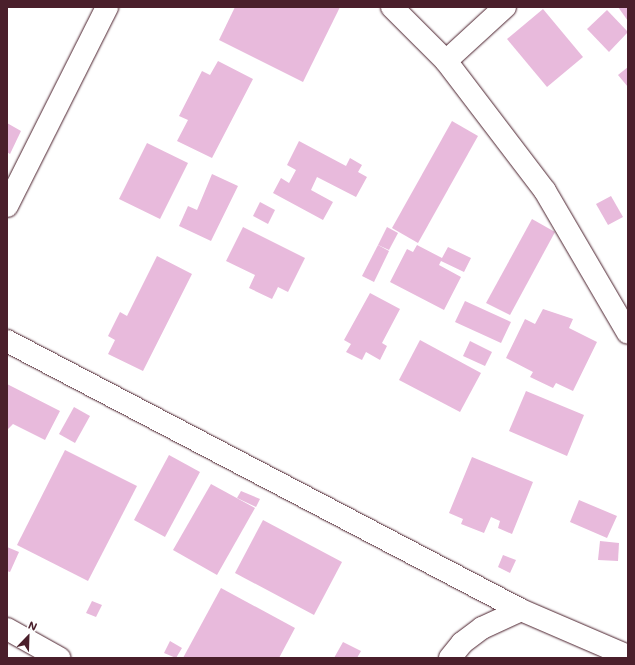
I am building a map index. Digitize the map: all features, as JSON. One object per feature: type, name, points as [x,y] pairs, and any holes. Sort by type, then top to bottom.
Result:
[{"type":"street","points":[[7,206],[107,7]]},
{"type":"street","points":[[392,7],[446,62],[545,191],[628,333]]},
{"type":"street","points":[[446,62],[505,7]]},
{"type":"street","points":[[7,341],[521,610],[628,656]]},
{"type":"street","points":[[450,658],[462,643],[482,628],[521,610]]},
{"type":"street","points":[[7,629],[59,658]]},
{"type":"building","points":[[235,7],[340,7],[303,82],[219,40]]},
{"type":"building","points":[[618,7],[628,7],[628,21]]},
{"type":"building","points":[[543,9],[583,57],[547,87],[507,39]]},
{"type":"building","points":[[607,10],[628,32],[609,52],[587,29]]},
{"type":"building","points":[[218,61],[253,79],[212,158],[177,141],[188,120],[179,116],[202,71],[210,75]]},
{"type":"building","points":[[628,67],[628,87],[618,75]]},
{"type":"building","points":[[452,121],[478,136],[418,243],[392,228]]},
{"type":"building","points":[[7,123],[21,131],[10,154],[7,152]]},
{"type":"building","points":[[299,141],[346,166],[350,158],[362,165],[358,172],[367,177],[356,197],[317,177],[311,190],[333,202],[323,220],[273,193],[281,178],[289,183],[296,170],[287,165]]},
{"type":"building","points":[[147,143],[188,163],[160,219],[119,199]]},
{"type":"building","points":[[212,174],[238,186],[211,241],[179,226],[188,206],[197,210]]},
{"type":"building","points":[[611,196],[623,217],[608,225],[596,204]]},
{"type":"building","points":[[260,202],[275,210],[268,224],[253,216]]},
{"type":"building","points":[[532,219],[555,232],[510,315],[486,303]]},
{"type":"building","points":[[243,227],[305,258],[288,292],[278,287],[272,299],[249,288],[255,275],[226,261]]},
{"type":"building","points":[[387,227],[398,233],[389,250],[378,245]]},
{"type":"building","points":[[378,245],[389,251],[374,282],[362,276]]},
{"type":"building","points":[[417,245],[442,258],[448,247],[471,258],[464,272],[441,261],[439,265],[461,277],[444,310],[390,282],[407,249],[413,252]]},
{"type":"building","points":[[157,256],[192,274],[143,371],[108,354],[115,340],[108,336],[120,312],[127,316]]},
{"type":"building","points":[[370,293],[400,309],[382,343],[387,346],[380,360],[366,352],[362,360],[346,352],[351,344],[344,340]]},
{"type":"building","points":[[465,301],[511,322],[501,343],[455,322]]},
{"type":"building","points":[[543,309],[573,319],[569,328],[597,342],[573,391],[556,383],[553,388],[530,377],[533,372],[506,358],[525,319],[535,324]]},
{"type":"building","points":[[420,340],[481,373],[460,412],[399,380]]},
{"type":"building","points":[[470,341],[492,352],[485,366],[463,356]]},
{"type":"building","points":[[7,384],[60,411],[45,440],[13,424],[7,430]]},
{"type":"building","points":[[526,391],[584,415],[567,456],[509,431]]},
{"type":"building","points":[[74,407],[90,416],[75,443],[59,434]]},
{"type":"building","points":[[65,450],[137,486],[88,581],[17,545]]},
{"type":"building","points":[[169,455],[200,472],[165,537],[134,520]]},
{"type":"building","points":[[472,457],[533,482],[512,534],[498,528],[500,521],[491,517],[484,533],[461,524],[463,519],[449,513]]},
{"type":"building","points":[[211,484],[255,508],[217,575],[173,550]]},
{"type":"building","points":[[241,491],[260,499],[256,507],[237,498]]},
{"type":"building","points":[[579,500],[617,516],[607,538],[570,522]]},
{"type":"building","points":[[263,520],[342,562],[314,615],[235,573]]},
{"type":"building","points":[[600,541],[619,543],[618,561],[598,560]]},
{"type":"building","points":[[7,547],[19,552],[10,572],[7,571]]},
{"type":"building","points":[[503,555],[516,560],[510,573],[498,567]]},
{"type":"building","points":[[221,588],[295,628],[279,658],[183,658]]},
{"type":"building","points":[[92,601],[102,605],[96,617],[86,613]]},
{"type":"building","points":[[170,641],[182,648],[176,658],[164,653]]},
{"type":"building","points":[[343,642],[361,651],[357,658],[334,658]]}]
